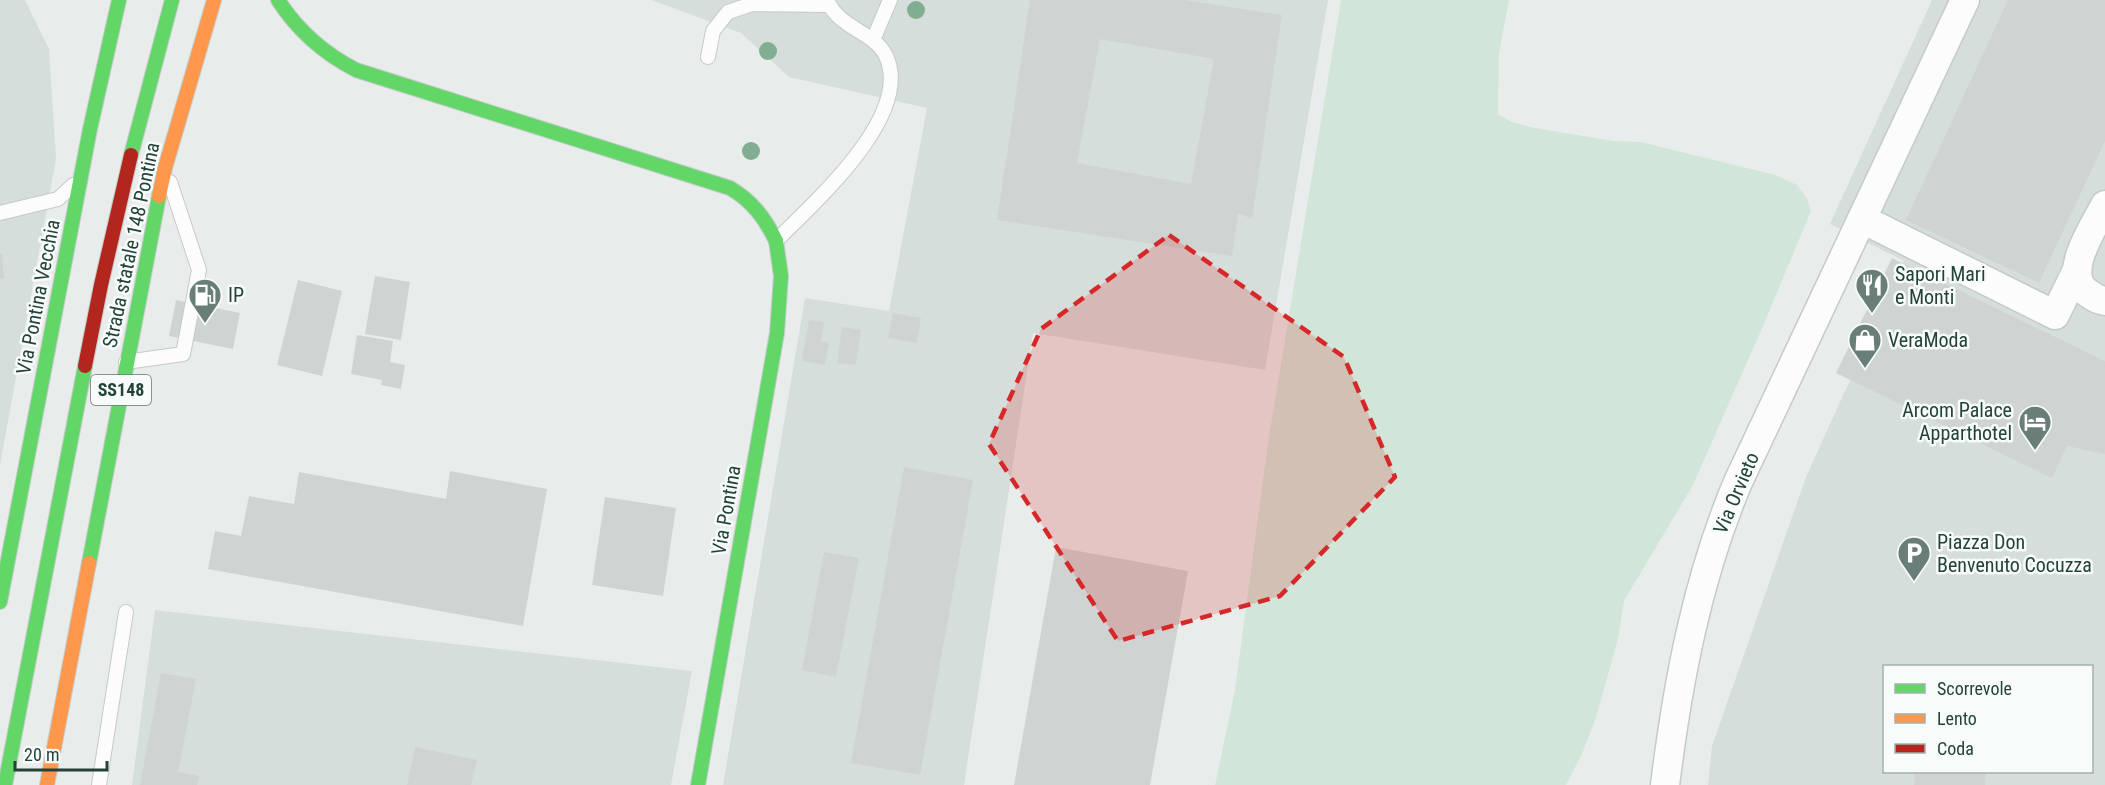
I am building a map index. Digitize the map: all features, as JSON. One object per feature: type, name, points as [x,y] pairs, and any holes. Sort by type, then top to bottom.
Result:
[{"type":"main road","name":"Via Pontina Vecchia","points":[[0,602],[81,177],[119,0]]},
{"type":"main road","name":"Strada statale 148 Pontina","points":[[5,785],[101,285],[132,150],[172,0]]},
{"type":"main road","name":"Strada statale 148 Pontina","points":[[47,785],[126,362],[165,168],[214,0]]},
{"type":"main road","points":[[278,0],[309,39],[340,63],[365,73],[730,188],[758,209],[776,241]]},
{"type":"main road","name":"Via Pontina","points":[[698,785],[777,333],[781,276],[776,241]]},
{"type":"street","name":"Via Orvieto","points":[[1665,785],[1676,706],[1697,605],[1719,532],[1738,482],[1965,0]]},
{"type":"street","points":[[1862,219],[2055,315],[2105,205]]},
{"type":"street","points":[[2076,272],[2083,290],[2105,301]]},
{"type":"lane","points":[[873,40],[890,0]]},
{"type":"lane","points":[[708,57],[713,31],[728,12],[752,4],[828,2],[841,20],[873,40],[886,55],[891,75],[884,112],[853,162],[776,241]]},
{"type":"lane","points":[[126,362],[183,354],[199,270],[165,168]]},
{"type":"lane","points":[[0,213],[58,199],[81,177]]},
{"type":"lane","points":[[99,785],[126,612]]},
{"type":"highlighted area","points":[[1169,235],[1344,357],[1395,477],[1280,596],[1118,641],[989,444],[1041,329]]},
{"type":"shaded area","points":[[0,0],[25,0],[49,49],[56,159],[0,465]]},
{"type":"shaded area","points":[[651,0],[1328,0],[1265,370],[1033,333],[964,785],[723,785],[805,298],[889,311],[927,108],[789,77],[741,33]]},
{"type":"shaded area","points":[[1932,0],[2105,0],[2105,785],[1708,785],[1712,746],[1806,477],[1904,261],[1830,224]]},
{"type":"shaded area","points":[[155,610],[692,671],[671,785],[132,785]]},
{"type":"green space","points":[[1341,0],[1509,0],[1499,53],[1498,114],[1512,122],[1535,128],[1613,141],[1641,142],[1775,175],[1797,185],[1807,198],[1811,211],[1693,485],[1624,601],[1618,639],[1596,718],[1581,756],[1566,785],[1215,785],[1235,690],[1268,443]]},
{"type":"building","points":[[1030,0],[1184,0],[1282,15],[1252,219],[1238,213],[1232,256],[997,220]],"holes":[[[1100,39],[1214,59],[1191,184],[1077,163]]]},
{"type":"building","points":[[2008,0],[2105,0],[2105,141],[2039,283],[1906,220]]},
{"type":"building","points":[[0,254],[2,254],[4,279],[0,279]]},
{"type":"building","points":[[1892,258],[2105,361],[2105,454],[2067,446],[2052,478],[1836,373]]},
{"type":"building","points":[[375,276],[410,282],[401,340],[365,334]]},
{"type":"building","points":[[298,280],[342,291],[322,376],[277,365]]},
{"type":"building","name":"IP","points":[[176,300],[240,313],[233,349],[169,336]]},
{"type":"building","points":[[893,313],[921,318],[917,343],[888,338]]},
{"type":"building","points":[[809,320],[824,322],[821,341],[829,342],[825,365],[802,361]]},
{"type":"building","points":[[842,327],[861,330],[856,365],[837,363]]},
{"type":"building","points":[[357,335],[393,341],[390,362],[405,365],[401,389],[381,385],[382,380],[351,374]]},
{"type":"building","points":[[904,467],[973,480],[920,775],[851,763]]},
{"type":"building","points":[[450,471],[547,489],[523,626],[208,569],[215,531],[241,536],[249,496],[294,504],[299,472],[446,499]]},
{"type":"building","points":[[605,497],[676,508],[663,596],[592,585]]},
{"type":"building","points":[[1056,547],[1188,571],[1150,785],[1014,785]]},
{"type":"building","points":[[824,552],[859,558],[836,677],[802,670]]},
{"type":"building","points":[[161,673],[196,679],[178,772],[199,776],[197,785],[140,785]]},
{"type":"building","points":[[415,747],[477,760],[471,785],[407,785]]},
{"type":"building","points":[[1915,773],[1986,773],[1985,785],[1914,785]]},
{"type":"traffic: fast","points":[[0,602],[90,129],[119,0]]},
{"type":"traffic: fast","points":[[131,155],[172,0]]},
{"type":"traffic: fast","points":[[278,0],[294,22],[312,40],[356,70],[730,188],[757,211],[776,241]]},
{"type":"traffic: fast","points":[[89,563],[159,196]]},
{"type":"traffic: fast","points":[[698,785],[777,333],[781,276],[776,241]]},
{"type":"traffic: fast","points":[[5,785],[85,366]]},
{"type":"traffic: slow","points":[[159,196],[214,0]]},
{"type":"traffic: slow","points":[[47,785],[89,563]]},
{"type":"traffic: jam","points":[[85,366],[131,155]]},
{"type":"place","name":"Sapori Mari e Monti","points":[[1872,314]]},
{"type":"place","name":"IP","points":[[205,324]]},
{"type":"place","name":"VeraModa","points":[[1865,369]]},
{"type":"place","name":"Arcom Palace Apparthotel","points":[[2035,451]]},
{"type":"place","name":"Piazza Don Benvenuto Cocuzza","points":[[1914,582]]}]
